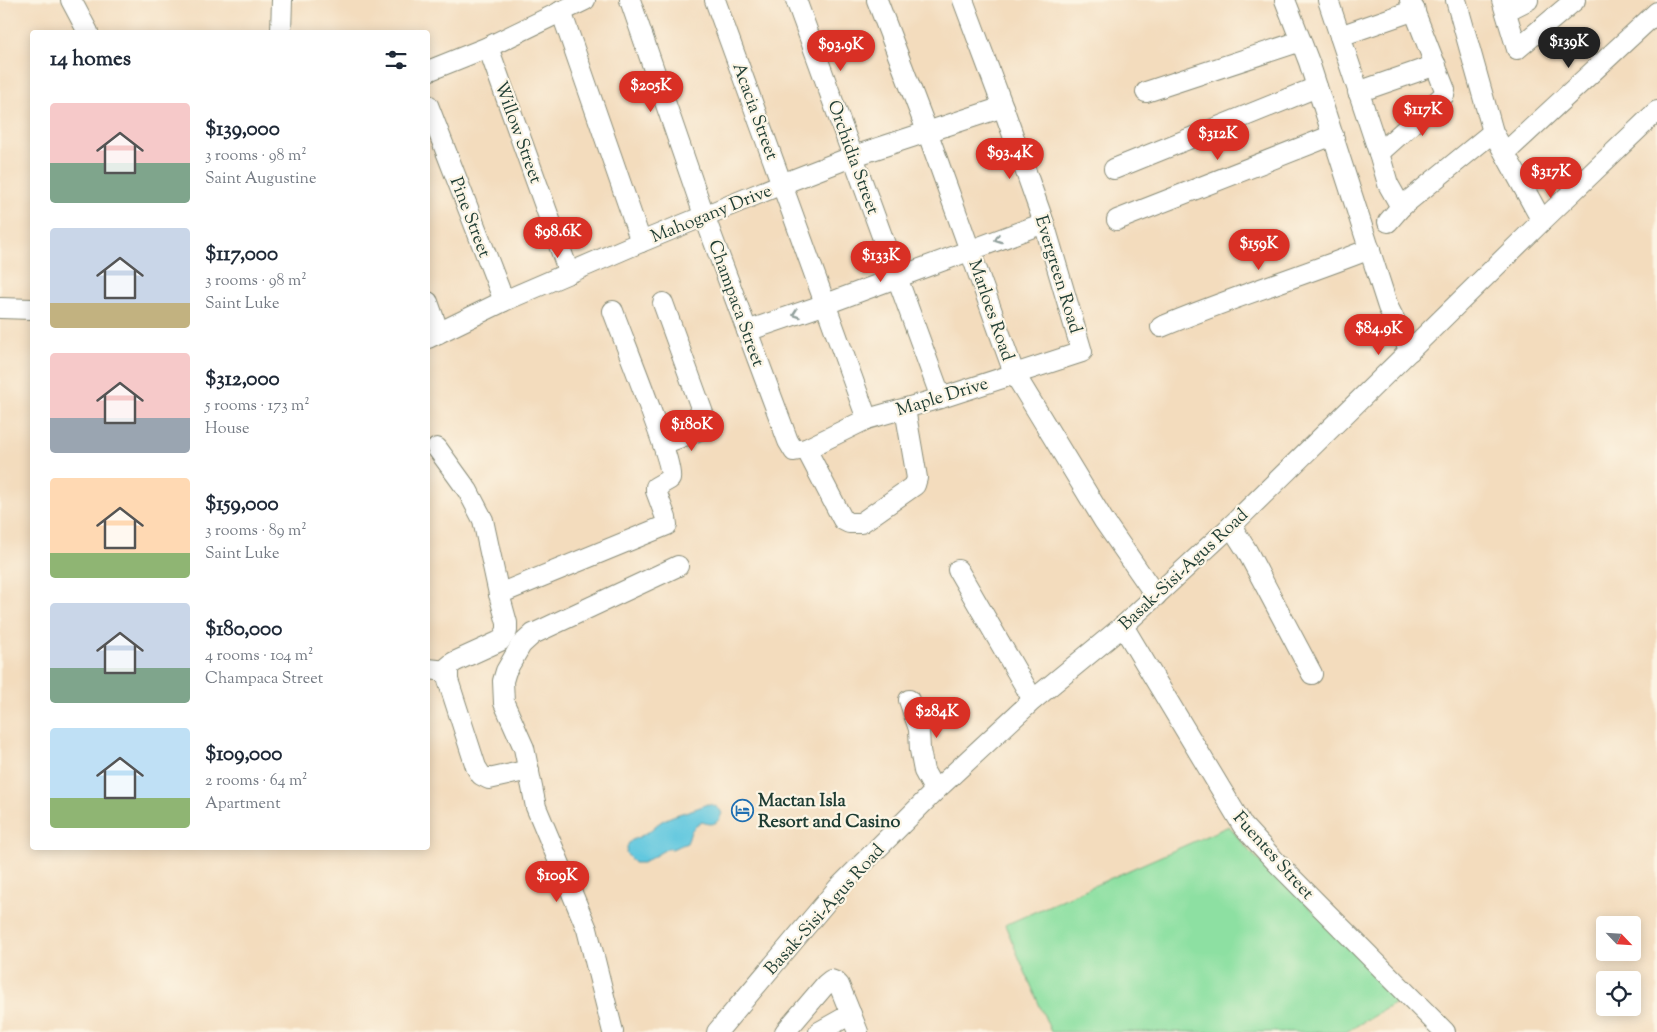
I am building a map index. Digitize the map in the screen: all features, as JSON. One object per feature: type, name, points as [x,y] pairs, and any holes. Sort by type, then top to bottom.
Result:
[{"type":"street","points":[[71,0],[87,30]]},
{"type":"street","points":[[281,30],[282,0]]},
{"type":"street","points":[[430,70],[488,47],[585,0]]},
{"type":"street","name":"Champaca Street","points":[[630,0],[704,215],[788,441],[794,450],[806,449]]},
{"type":"street","name":"Acacia Street","points":[[715,0],[867,419]]},
{"type":"street","name":"Orchidia Street","points":[[796,0],[941,398]]},
{"type":"street","name":"Marloes Road","points":[[877,0],[927,131],[1014,373],[1104,521],[1156,596]]},
{"type":"street","name":"Evergreen Road","points":[[962,0],[1044,222],[1082,352]]},
{"type":"street","points":[[1286,0],[1333,135],[1388,307],[1410,350]]},
{"type":"street","points":[[1456,0],[1493,132],[1542,221]]},
{"type":"street","points":[[1528,0],[1504,5],[1518,49],[1575,0]]},
{"type":"street","points":[[1332,2],[1340,36],[1379,153],[1395,215],[1493,132]]},
{"type":"street","points":[[1340,36],[1413,5],[1445,90],[1444,95],[1379,153]]},
{"type":"street","points":[[561,11],[641,242]]},
{"type":"street","points":[[1505,153],[1657,12]]},
{"type":"street","points":[[1146,92],[1301,41]]},
{"type":"street","name":"Willow Street","points":[[488,47],[569,273]]},
{"type":"street","points":[[1358,92],[1436,65]]},
{"type":"street","points":[[1114,169],[1317,87]]},
{"type":"street","name":"Mahogany Drive","points":[[433,336],[504,301],[704,215],[854,156],[1003,107]]},
{"type":"street","name":"Pine Street","points":[[430,110],[504,301]]},
{"type":"street","name":"Basak-Sisi-Agus Road","points":[[717,1032],[838,888],[935,791],[1034,700],[1123,626],[1231,526],[1657,111]]},
{"type":"street","points":[[1117,220],[1333,135]]},
{"type":"street","points":[[747,331],[826,304],[1044,222]]},
{"type":"street","points":[[1161,327],[1201,310],[1370,249]]},
{"type":"street","points":[[663,303],[708,427],[663,444]]},
{"type":"street","points":[[0,308],[30,309]]},
{"type":"street","points":[[499,594],[667,525],[656,490],[657,485],[670,479],[671,476],[663,444],[613,311]]},
{"type":"street","points":[[430,316],[433,336]]},
{"type":"street","name":"Maple Drive","points":[[806,449],[867,419],[941,398],[1082,352]]},
{"type":"street","points":[[806,449],[843,520],[850,523],[861,523],[915,485],[917,478],[904,409]]},
{"type":"street","points":[[437,670],[448,667],[454,662],[500,641],[507,631],[508,623],[499,594],[483,520],[468,491],[438,448]]},
{"type":"street","points":[[1231,526],[1247,551],[1312,674]]},
{"type":"street","points":[[613,1032],[587,929],[536,807],[524,748],[504,703],[503,682],[506,671],[521,645],[532,634],[678,566]]},
{"type":"street","points":[[958,570],[1034,700]]},
{"type":"street","name":"Fuentes Street","points":[[1123,626],[1243,826],[1277,863],[1445,1032]]},
{"type":"street","points":[[437,670],[448,680],[476,767],[481,775],[489,778],[529,770]]},
{"type":"street","points":[[909,700],[919,729],[924,771],[935,791]]},
{"type":"street","points":[[785,1032],[826,984],[832,980],[839,985],[855,1023],[819,1032]]},
{"type":"green space","points":[[1229,826],[1250,852],[1404,998],[1346,1032],[1051,1032],[1005,925]]},
{"type":"water","points":[[707,804],[714,805],[719,809],[722,813],[720,817],[715,823],[702,822],[694,828],[687,843],[672,849],[668,848],[643,863],[634,863],[626,853],[631,841],[646,834],[662,821]]},
{"type":"place","name":"Mactan Isla Resort and Casino","points":[[742,810]]}]
